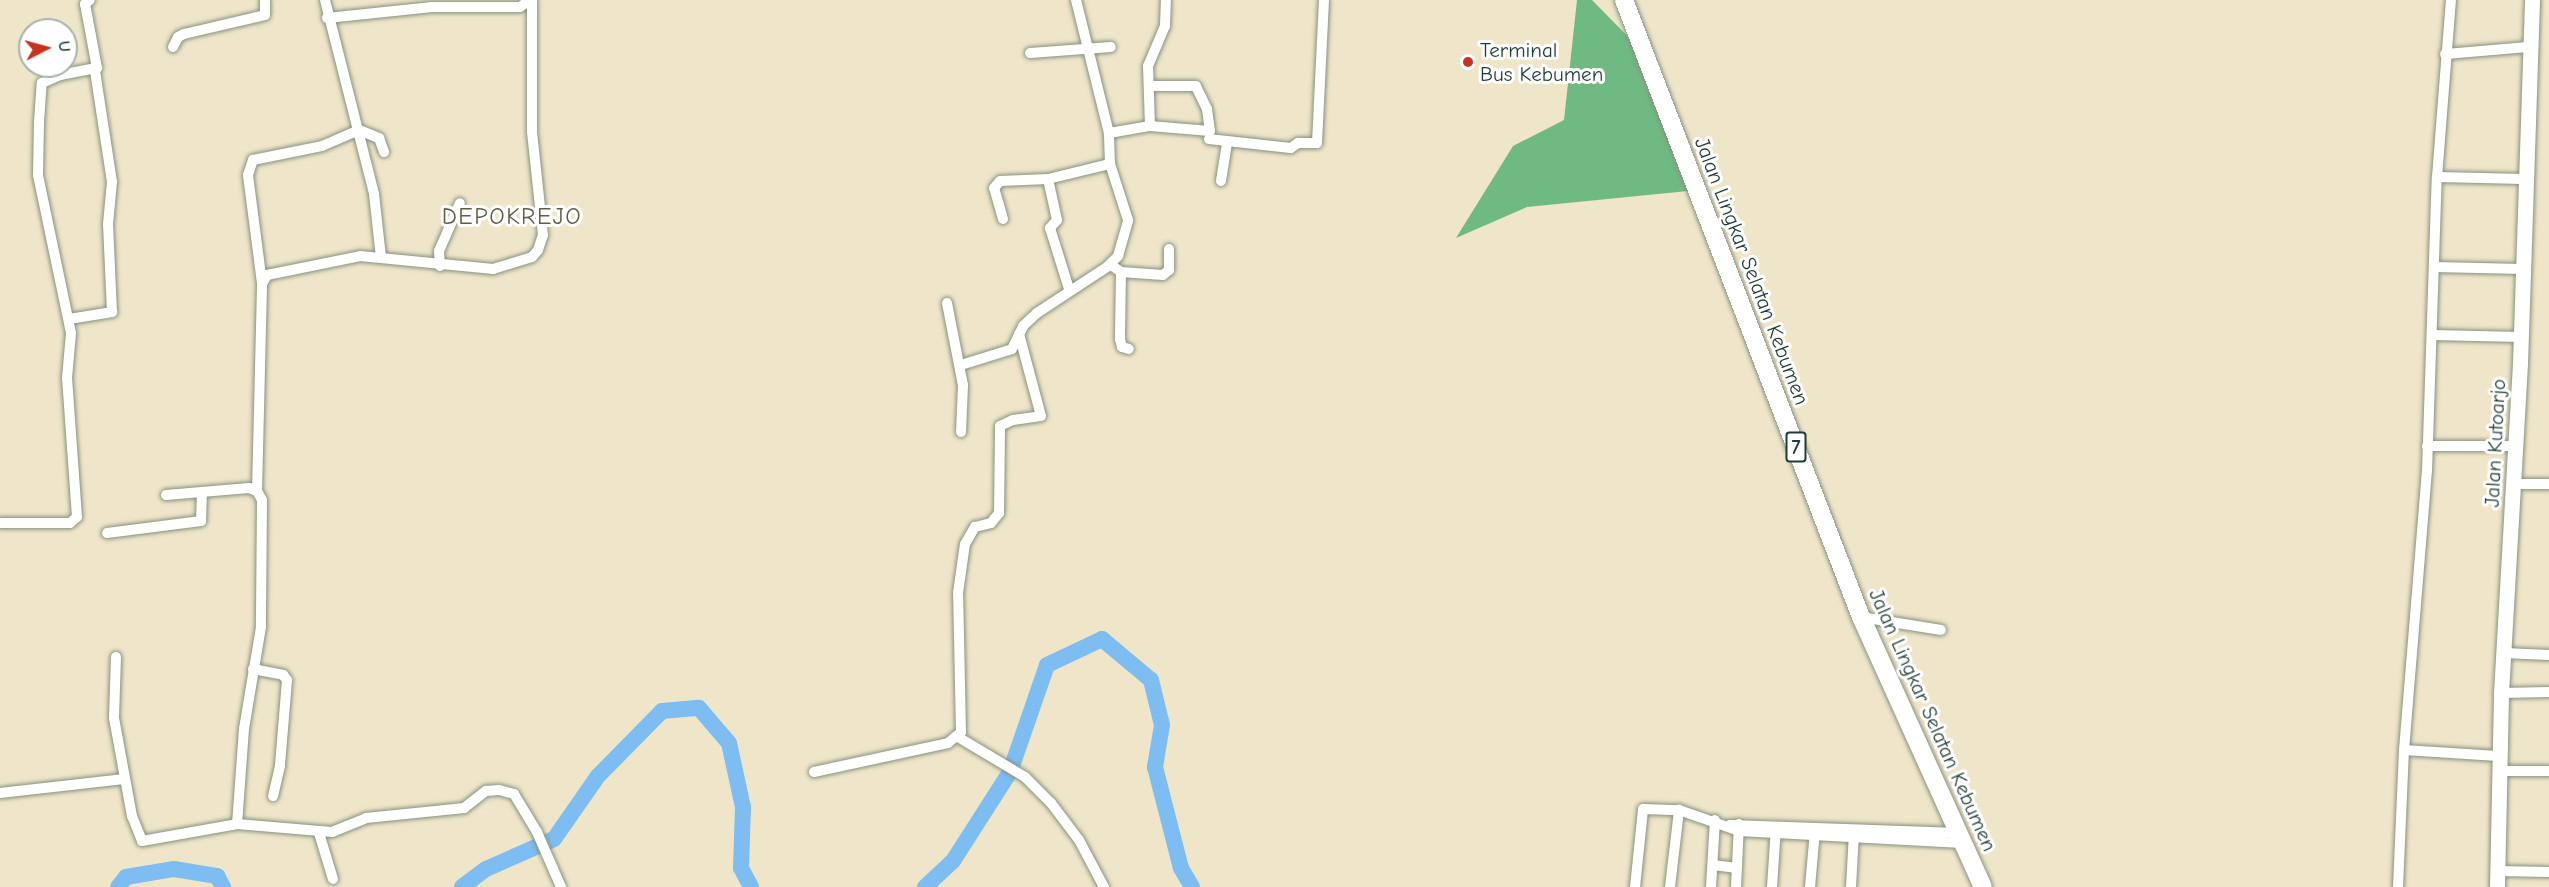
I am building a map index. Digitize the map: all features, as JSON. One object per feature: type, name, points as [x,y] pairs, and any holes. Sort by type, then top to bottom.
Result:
[{"type":"highway","name":"Jalan Lingkar Selatan Kebumen","points":[[1624,0],[1861,617],[1983,887]]},
{"type":"main road","name":"Jalan Kutoarjo","points":[[2497,879],[2498,763],[2515,484],[2532,0]]},
{"type":"street","points":[[69,319],[112,312],[108,224],[111,171],[95,71],[98,58],[85,4],[90,0]]},
{"type":"street","points":[[174,47],[178,37],[184,34],[265,15],[265,0]]},
{"type":"street","points":[[325,0],[327,18],[359,130],[374,194],[381,256]]},
{"type":"street","points":[[327,18],[432,4],[520,7],[531,0]]},
{"type":"street","points":[[262,284],[267,275],[314,263],[381,256],[440,266],[493,269],[532,257],[538,250],[543,235],[532,132],[531,0]]},
{"type":"street","points":[[961,366],[1012,349],[1019,334],[1036,313],[1069,289],[1111,265],[1122,249],[1128,220],[1110,164],[1107,140],[1109,133],[1100,104],[1091,48],[1076,0]]},
{"type":"street","points":[[1150,126],[1150,58],[1166,26],[1166,0]]},
{"type":"street","points":[[1109,133],[1150,126],[1227,143],[1291,148],[1298,142],[1317,143],[1324,0]]},
{"type":"street","points":[[2398,887],[2404,750],[2427,446],[2433,335],[2437,177],[2451,0]]},
{"type":"street","points":[[1030,53],[1110,47]]},
{"type":"street","points":[[2445,54],[2529,47]]},
{"type":"street","points":[[0,523],[70,523],[77,517],[68,398],[69,319],[38,175],[40,88],[46,81],[60,75],[95,71]]},
{"type":"street","points":[[1149,86],[1196,86],[1208,109],[1208,138]]},
{"type":"street","points":[[237,824],[253,669],[261,627],[264,552],[262,500],[257,491],[262,284],[248,175],[253,160],[322,146],[359,130],[379,138],[384,152]]},
{"type":"street","points":[[1221,181],[1227,143]]},
{"type":"street","points":[[1003,219],[995,184],[1048,179],[1110,164]]},
{"type":"street","points":[[2437,177],[2525,179]]},
{"type":"street","points":[[1048,179],[1057,220],[1050,228],[1069,289]]},
{"type":"street","points":[[440,266],[439,251],[460,203]]},
{"type":"street","points":[[1111,265],[1121,272],[1167,273],[1169,249]]},
{"type":"street","points":[[2434,267],[2523,269]]},
{"type":"street","points":[[1121,272],[1120,339],[1122,347],[1129,349]]},
{"type":"street","points":[[947,303],[961,366],[960,432]]},
{"type":"street","points":[[958,737],[962,711],[958,593],[965,544],[975,527],[991,524],[999,513],[1000,426],[1013,420],[1041,416],[1019,334]]},
{"type":"street","points":[[2433,335],[2521,337]]},
{"type":"street","points":[[2427,446],[2516,446]]},
{"type":"street","points":[[2515,484],[2549,484]]},
{"type":"street","points":[[166,495],[257,491]]},
{"type":"street","points":[[107,533],[201,521],[202,492]]},
{"type":"street","points":[[1861,617],[1941,630]]},
{"type":"street","points":[[2504,653],[2549,655]]},
{"type":"street","points":[[116,657],[114,718],[124,779],[142,840],[237,824],[315,832],[366,818],[458,810],[486,790],[499,790],[514,794],[537,832],[561,887]]},
{"type":"street","points":[[253,669],[283,675],[287,680],[280,766],[273,796]]},
{"type":"street","points":[[2501,693],[2549,693]]},
{"type":"street","points":[[958,737],[993,755],[1025,777],[1051,803],[1079,840],[1104,887]]},
{"type":"street","points":[[814,772],[948,743],[958,737]]},
{"type":"street","points":[[2404,750],[2549,771]]},
{"type":"street","points":[[0,793],[124,779]]},
{"type":"street","points":[[1635,887],[1643,809],[1680,810],[1736,826],[1776,830],[1892,837],[1961,838]]},
{"type":"street","points":[[1670,887],[1680,810]]},
{"type":"street","points":[[1711,887],[1715,820]]},
{"type":"street","points":[[1736,826],[1736,887]]},
{"type":"street","points":[[1772,887],[1776,830]]},
{"type":"street","points":[[315,832],[333,879]]},
{"type":"street","points":[[1810,887],[1815,833]]},
{"type":"street","points":[[1851,887],[1854,835]]},
{"type":"street","points":[[1713,865],[1737,868]]},
{"type":"street","points":[[2497,879],[2549,872]]},
{"type":"green space","points":[[1577,0],[1592,0],[1650,59],[1698,190],[1527,207],[1456,238],[1513,146],[1564,120]]},
{"type":"waterway","points":[[925,887],[953,861],[1010,772],[1047,665],[1102,639],[1151,680],[1162,725],[1155,767],[1181,868],[1192,887]]},
{"type":"waterway","points":[[462,887],[486,869],[554,839],[598,776],[662,711],[699,708],[729,743],[743,807],[741,868],[751,887]]},
{"type":"waterway","points":[[118,887],[126,877],[174,869],[217,876],[223,887]]},
{"type":"place","name":"Terminal Bus Kebumen","points":[[1468,62]]},
{"type":"district","name":"DEPOKREJO","points":[[512,217]]}]
